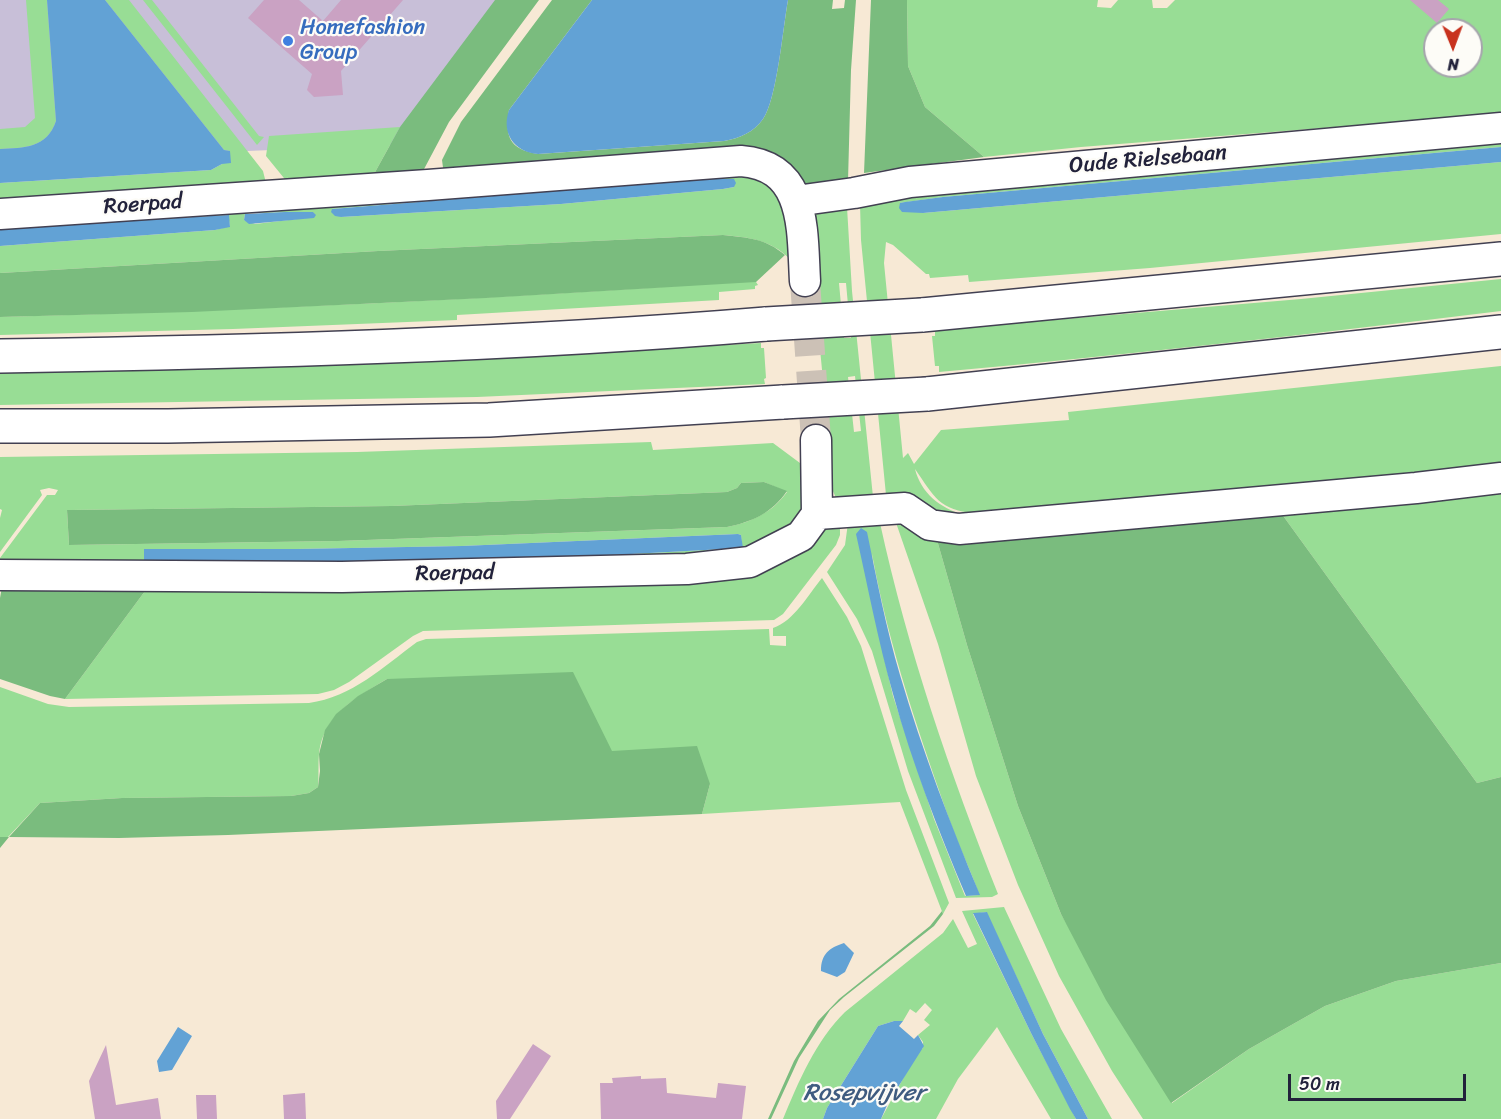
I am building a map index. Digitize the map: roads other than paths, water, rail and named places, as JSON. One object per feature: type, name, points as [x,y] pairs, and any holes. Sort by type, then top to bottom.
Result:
[{"type":"highway","points":[[0,356],[169,354],[604,336],[922,315],[1501,259]]},
{"type":"highway","points":[[0,426],[168,426],[489,420],[927,394],[1501,332]]},
{"type":"street","name":"Oude Rielsebaan","points":[[796,201],[910,182],[1501,128]]},
{"type":"street","name":"Roerpad","points":[[0,214],[741,161],[757,162],[773,169],[790,186],[796,201],[803,246],[805,281]]},
{"type":"street","points":[[816,440],[817,514],[905,508],[930,525],[959,529],[1416,488],[1501,478]]},
{"type":"street","name":"Roerpad","points":[[0,575],[342,577],[687,569],[750,562],[801,536],[817,514]]},
{"type":"water","points":[[47,0],[105,0],[224,150],[230,151],[231,163],[222,164],[211,170],[0,183],[0,149],[34,145],[47,137],[56,121]]},
{"type":"water","points":[[592,0],[788,0],[776,80],[763,119],[746,134],[724,141],[538,154],[522,150],[508,134],[509,110]]},
{"type":"water","points":[[1501,147],[1501,162],[923,213],[902,212],[899,208],[900,203],[943,197]]},
{"type":"water","points":[[703,179],[734,179],[736,183],[734,187],[723,189],[561,204],[341,217],[331,212],[332,209]]},
{"type":"water","points":[[313,212],[316,215],[314,218],[249,224],[244,220],[245,214]]},
{"type":"water","points":[[229,215],[230,227],[215,230],[0,246],[0,228]]},
{"type":"water","points":[[861,528],[867,532],[890,640],[918,731],[980,895],[966,896],[908,745],[873,614],[856,534]]},
{"type":"water","points":[[741,535],[743,548],[519,560],[245,563],[144,561],[144,549],[462,546]]},
{"type":"water","points":[[987,912],[1043,1034],[1088,1119],[1076,1119],[1070,1109],[973,913]]},
{"type":"water","points":[[844,943],[854,953],[845,972],[837,977],[821,971],[824,956],[834,947]]},
{"type":"water","name":"Rosepvijver","points":[[903,1021],[899,1026],[914,1039],[918,1035],[924,1046],[888,1103],[881,1119],[823,1119],[827,1108],[878,1026]]},
{"type":"water","points":[[178,1027],[192,1036],[172,1070],[159,1072],[157,1061]]},
{"type":"tunnel","points":[[805,281],[816,440]]},
{"type":"place","name":"Homefashion Group","points":[[288,41]]}]
